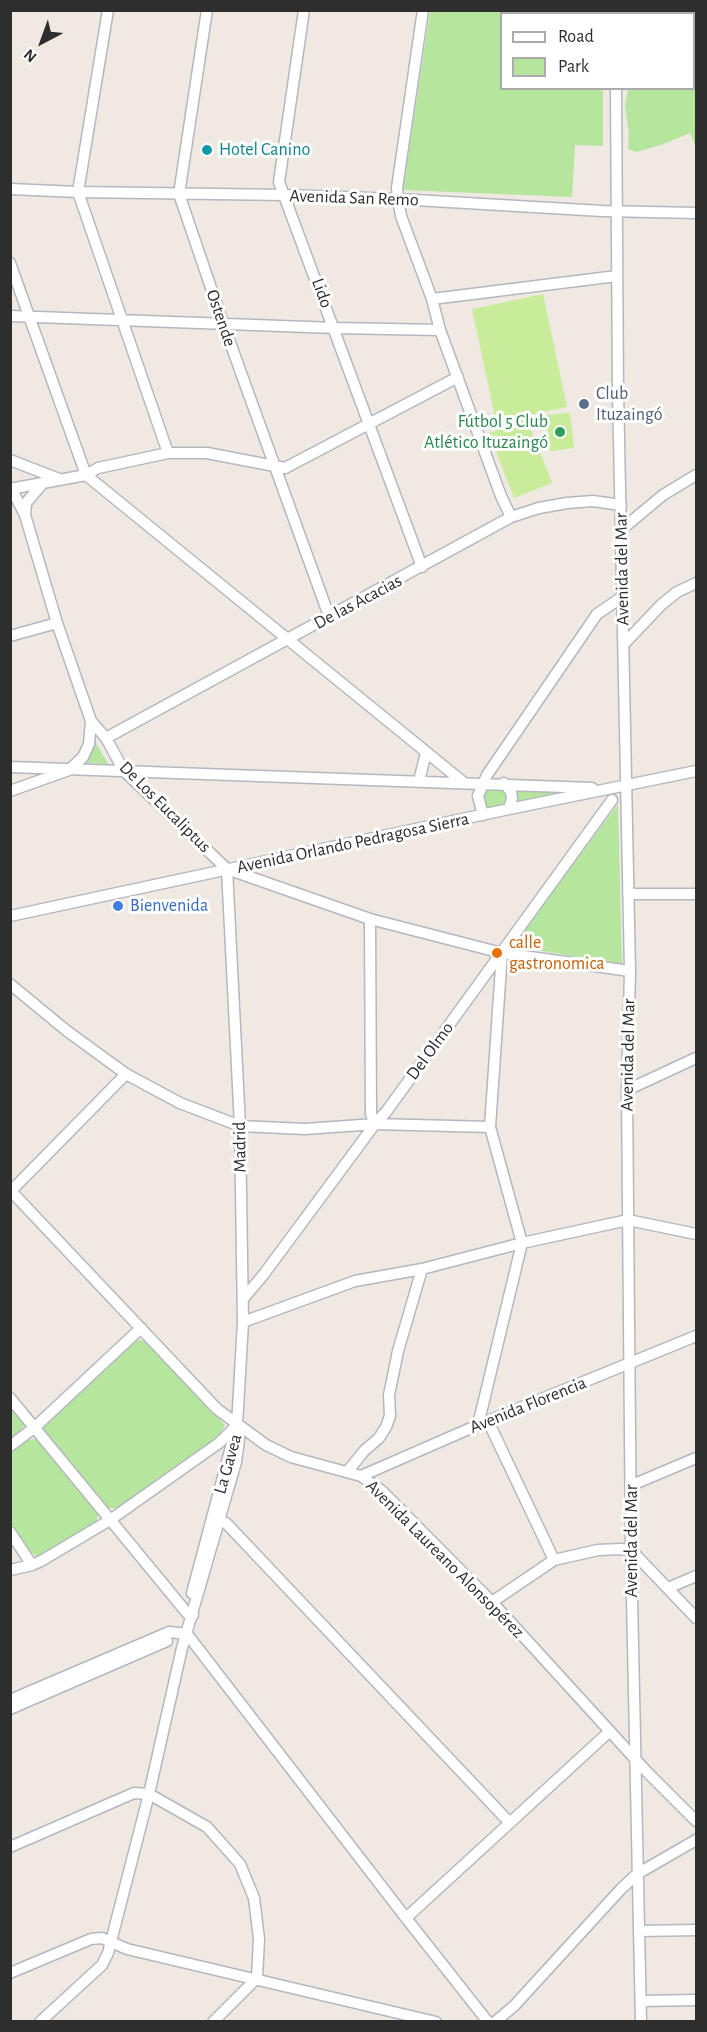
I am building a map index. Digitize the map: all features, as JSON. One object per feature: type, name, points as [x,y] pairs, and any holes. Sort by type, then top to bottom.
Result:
[{"type":"street","points":[[108,10],[78,192],[168,453]]},
{"type":"street","name":"Ostende","points":[[207,10],[179,194],[223,324],[329,616]]},
{"type":"street","name":"Lido","points":[[304,10],[279,182],[422,567]]},
{"type":"street","points":[[423,10],[397,188],[398,199],[401,216],[432,299],[440,330],[501,496],[512,517]]},
{"type":"street","name":"Avenida del Mar","points":[[616,90],[622,597],[630,971],[627,1090],[631,1550],[641,2022]]},
{"type":"street","name":"Avenida San Remo","points":[[10,189],[285,195],[618,212],[696,213]]},
{"type":"street","points":[[10,263],[86,475],[426,753],[466,782],[478,796],[483,815]]},
{"type":"street","points":[[432,299],[617,276]]},
{"type":"street","points":[[10,316],[440,330]]},
{"type":"street","points":[[11,488],[86,475],[98,468],[168,453],[207,453],[285,468],[458,377]]},
{"type":"street","points":[[10,460],[60,480]]},
{"type":"street","points":[[621,530],[663,495],[696,475]]},
{"type":"street","points":[[25,515],[26,503],[43,482]]},
{"type":"street","name":"De Los Eucaliptus","points":[[11,488],[25,515],[57,622],[91,721],[106,738],[124,771],[227,869],[370,919],[502,953],[630,971]]},
{"type":"street","name":"De las Acacias","points":[[106,738],[512,517],[539,508],[567,503],[593,501],[621,505]]},
{"type":"street","points":[[624,644],[677,592],[696,583]]},
{"type":"street","points":[[478,796],[482,783],[597,614],[622,597]]},
{"type":"street","points":[[10,636],[57,622]]},
{"type":"street","points":[[10,791],[69,770],[83,757],[89,744],[91,721]]},
{"type":"street","points":[[419,781],[426,753]]},
{"type":"street","points":[[10,767],[504,783],[610,794]]},
{"type":"street","name":"Avenida Orlando Pedragosa Sierra","points":[[10,916],[509,809],[610,794],[626,786],[696,771]]},
{"type":"street","points":[[504,783],[511,792],[512,804],[509,809]]},
{"type":"street","name":"Del Olmo","points":[[243,1299],[393,1103],[502,953],[610,794]]},
{"type":"street","name":"Madrid","points":[[227,869],[240,1126],[243,1322],[237,1425]]},
{"type":"street","points":[[628,894],[696,894]]},
{"type":"street","points":[[370,919],[371,1114],[375,1124]]},
{"type":"street","points":[[502,953],[490,1127],[522,1243],[483,1423],[554,1560]]},
{"type":"street","points":[[10,984],[67,1031],[126,1074],[180,1103],[240,1126],[305,1129],[375,1124],[490,1127]]},
{"type":"street","points":[[627,1090],[696,1058]]},
{"type":"street","points":[[11,1191],[126,1074]]},
{"type":"street","name":"Avenida Laureano Alonsopérez","points":[[11,1191],[217,1409],[266,1444],[291,1457],[324,1468],[361,1476],[382,1491],[492,1602],[635,1759],[696,1821]]},
{"type":"street","points":[[243,1322],[355,1281],[422,1269],[522,1243],[628,1220],[696,1234]]},
{"type":"street","points":[[347,1472],[364,1451],[379,1438],[386,1427],[390,1416],[389,1395],[396,1359],[422,1269]]},
{"type":"street","points":[[10,1446],[34,1428],[141,1328]]},
{"type":"street","name":"Avenida Florencia","points":[[361,1476],[483,1423],[696,1336]]},
{"type":"street","points":[[10,1398],[190,1614]]},
{"type":"street","points":[[10,1570],[33,1565],[110,1520],[219,1443],[237,1425]]},
{"type":"street","name":"La Gavea","points":[[40,2022],[102,1965],[111,1942],[149,1794],[190,1614],[217,1519],[237,1425]]},
{"type":"street","points":[[632,1485],[696,1458]]},
{"type":"street","points":[[217,1519],[226,1523],[509,1822]]},
{"type":"street","points":[[10,1532],[33,1565]]},
{"type":"street","points":[[492,1602],[554,1560],[598,1551],[631,1550],[696,1618]]},
{"type":"street","points":[[668,1588],[696,1576]]},
{"type":"street","points":[[10,1700],[170,1632],[185,1640],[488,2022]]},
{"type":"street","points":[[10,1709],[172,1639],[185,1640]]},
{"type":"street","points":[[406,1918],[610,1731]]},
{"type":"street","points":[[10,1847],[134,1793],[149,1794],[207,1827],[240,1864],[254,1898],[259,1939],[257,1978],[213,2022]]},
{"type":"street","points":[[495,2022],[514,2006],[637,1874],[696,1840]]},
{"type":"street","points":[[639,1931],[696,1930]]},
{"type":"street","points":[[10,1973],[91,1939],[102,1938],[127,1949],[436,2022]]},
{"type":"street","points":[[641,2001],[696,2000]]},
{"type":"green space","points":[[430,11],[603,11],[500,12],[500,90],[603,90],[603,146],[575,145],[572,197],[403,190]]},
{"type":"green space","points":[[696,11],[696,147],[690,133],[636,152],[628,149],[629,134],[625,106],[628,90],[695,90],[695,12],[637,12]]},
{"type":"green space","points":[[543,294],[567,407],[496,422],[472,309]]},
{"type":"green space","name":"Fútbol 5 Club Atlético Ituzaingó","points":[[570,413],[574,448],[550,451],[546,415]]},
{"type":"green space","points":[[527,419],[552,483],[514,498],[489,433]]},
{"type":"green space","points":[[94,740],[108,764],[87,763]]},
{"type":"green space","points":[[483,787],[580,791],[487,811]]},
{"type":"green space","points":[[618,804],[622,964],[512,946]]},
{"type":"green space","points":[[141,1340],[147,1343],[225,1425],[218,1437],[118,1508],[108,1508],[103,1505],[44,1433],[44,1427],[134,1341]]},
{"type":"green space","points":[[10,1407],[24,1425],[21,1433],[10,1441]]},
{"type":"green space","points":[[28,1440],[39,1441],[98,1516],[95,1524],[37,1556],[31,1553],[11,1523],[11,1453]]},
{"type":"place","name":"Hotel Canino","points":[[207,150]]},
{"type":"place","name":"Club Ituzaingó","points":[[584,404]]},
{"type":"place","name":"Fútbol 5 Club Atlético Ituzaingó","points":[[560,432]]},
{"type":"place","name":"Bienvenida","points":[[118,906]]},
{"type":"place","name":"calle gastronomica","points":[[497,953]]}]
